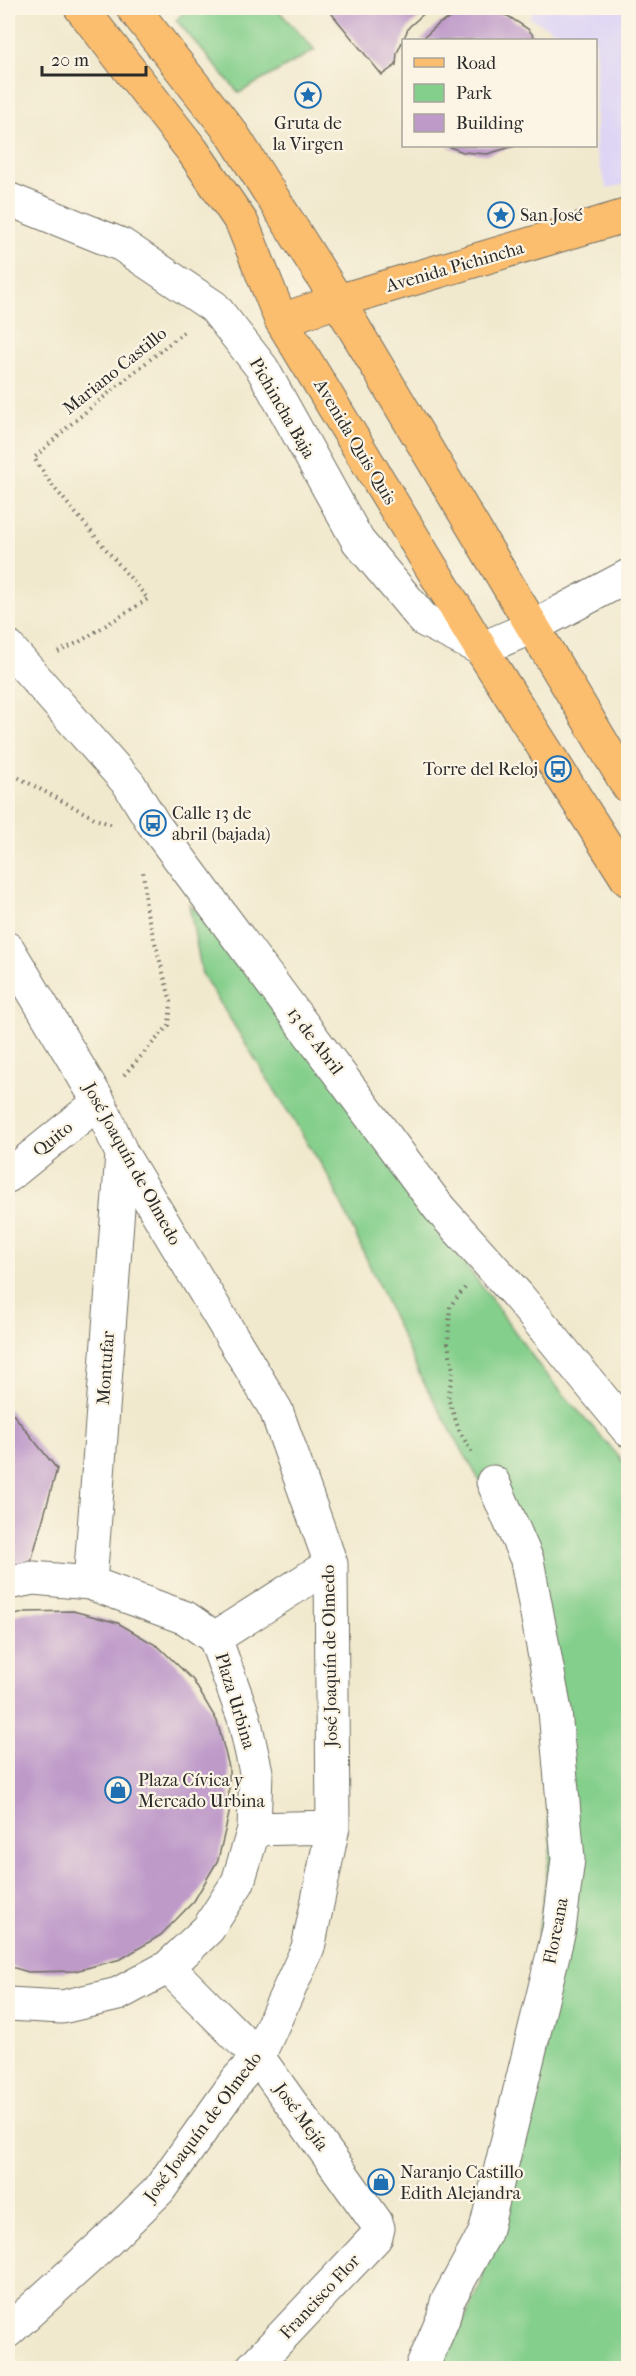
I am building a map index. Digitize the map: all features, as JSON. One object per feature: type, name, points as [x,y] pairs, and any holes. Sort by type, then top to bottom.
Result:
[{"type":"main road","name":"Avenida Quis Quis","points":[[81,8],[185,140],[242,223],[281,320],[481,649],[628,880]]},
{"type":"main road","points":[[134,8],[233,135],[338,301],[628,786]]},
{"type":"main road","name":"Avenida Pichincha","points":[[281,320],[628,215]]},
{"type":"street","name":"Pichincha Baja","points":[[8,199],[122,244],[214,307],[262,368],[358,541],[424,620],[481,649]]},
{"type":"street","points":[[481,649],[532,627],[628,576]]},
{"type":"street","name":"13 de Abril","points":[[16,657],[129,784],[153,823],[439,1209],[518,1296],[628,1430]]},
{"type":"street","name":"José Joaquín de Olmedo","points":[[8,949],[99,1102],[122,1154],[276,1410],[331,1564],[333,1827],[308,1948],[258,2057],[238,2079],[159,2190],[8,2331]]},
{"type":"street","name":"Quito","points":[[8,1176],[99,1102]]},
{"type":"street","name":"Montufar","points":[[90,1583],[122,1154]]},
{"type":"street","name":"Floreana","points":[[422,2368],[443,2319],[447,2302],[485,2233],[559,1930],[568,1859],[555,1711],[527,1560],[493,1482]]},
{"type":"street","points":[[215,1638],[331,1564]]},
{"type":"street","name":"Plaza Urbina","points":[[8,1583],[33,1578],[90,1583],[186,1618],[215,1638],[244,1718],[256,1773],[254,1828],[238,1882],[208,1929],[168,1967],[118,1994],[62,2007],[8,2004]]},
{"type":"street","points":[[254,1828],[333,1827]]},
{"type":"street","name":"José Mejía","points":[[168,1967],[258,2057],[376,2222]]},
{"type":"street","name":"Francisco Flor","points":[[252,2368],[376,2237],[378,2228],[376,2222]]},
{"type":"path","name":"Mariano Castillo","points":[[16,657],[79,642],[148,599],[51,484],[34,458],[71,424],[214,307]]},
{"type":"path","points":[[8,771],[98,820],[117,826],[153,823],[145,844],[142,867],[146,909],[171,1002],[169,1025],[99,1102]]},
{"type":"path","points":[[488,1263],[450,1306],[448,1344],[453,1371],[448,1398],[459,1430],[493,1482]]},
{"type":"shaded area","points":[[535,8],[628,8],[628,183],[607,189],[594,147],[597,147],[597,39],[565,39],[556,31],[529,18]]},
{"type":"green space","points":[[189,8],[276,8],[315,50],[239,93],[176,20]]},
{"type":"green space","points":[[189,904],[256,966],[425,1213],[487,1293],[543,1371],[628,1467],[628,2359],[626,2368],[441,2368],[480,2287],[519,2138],[534,1964],[551,1845],[531,1635],[507,1529],[421,1378],[329,1177],[202,974]]},
{"type":"building","points":[[327,8],[430,8],[409,27],[397,53],[396,65],[382,75]]},
{"type":"building","points":[[485,11],[508,16],[528,29],[536,39],[422,39],[440,23],[462,13]]},
{"type":"building","points":[[450,147],[512,147],[487,154],[463,152]]},
{"type":"building","points":[[8,1408],[57,1469],[29,1569],[8,1576]]},
{"type":"building","name":"Plaza Cívica y Mercado Urbina","points":[[73,1611],[118,1623],[159,1647],[193,1680],[217,1721],[229,1767],[229,1814],[218,1860],[194,1901],[161,1935],[121,1959],[75,1971],[28,1972],[8,1966],[8,1617],[26,1612]]},
{"type":"place","name":"Gruta de la Virgen","points":[[308,95]]},
{"type":"place","name":"San José","points":[[501,215]]},
{"type":"place","name":"Torre del Reloj","points":[[558,769]]},
{"type":"place","name":"Calle 13 de abril (bajada)","points":[[153,823]]},
{"type":"place","name":"Plaza Cívica y Mercado Urbina","points":[[118,1790]]},
{"type":"place","name":"Naranjo Castillo Edith Alejandra","points":[[381,2182]]}]
